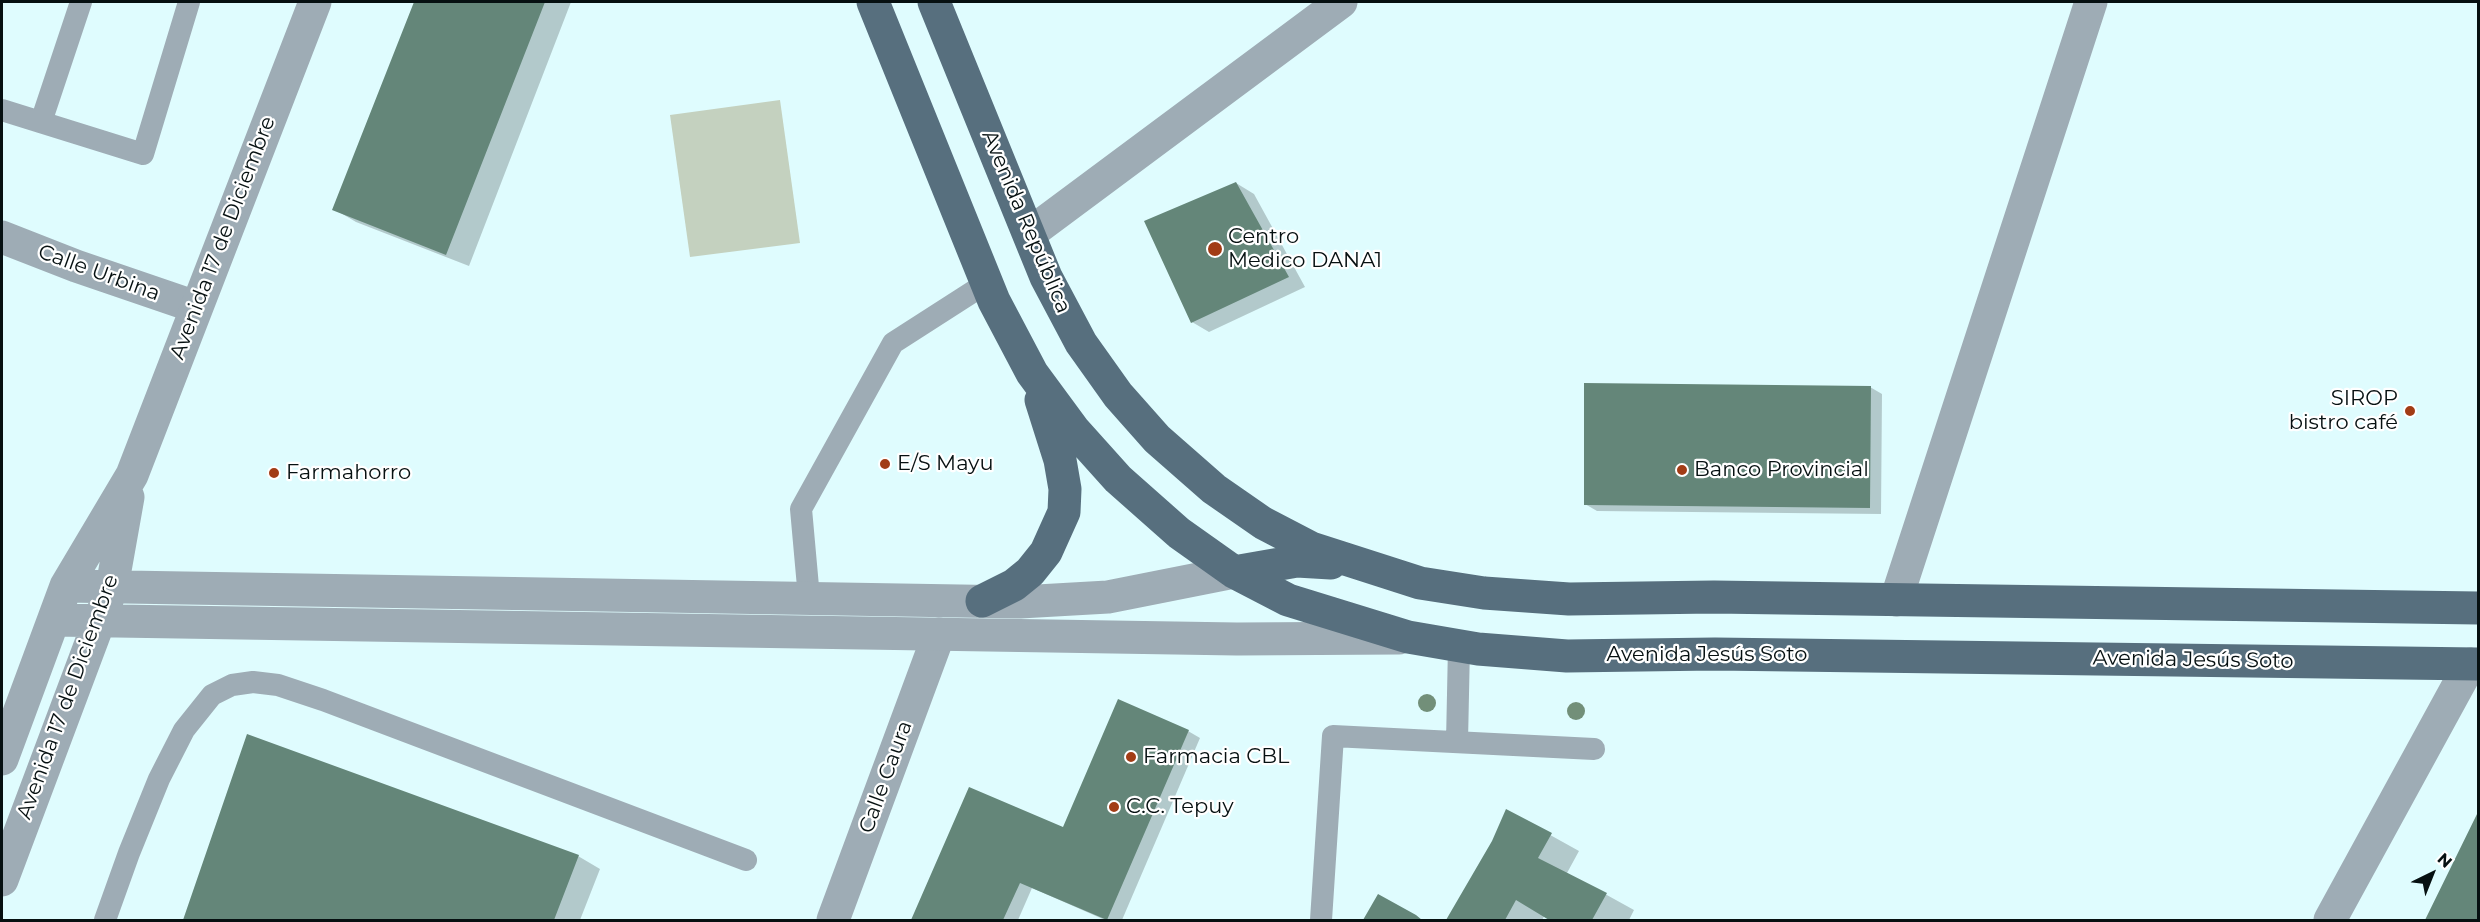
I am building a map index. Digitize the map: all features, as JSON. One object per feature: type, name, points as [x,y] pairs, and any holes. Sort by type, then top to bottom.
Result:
[{"type":"main road","points":[[873,2],[988,282],[1032,373],[1060,460],[1065,489],[1064,512],[1046,552],[1030,572],[1014,585],[982,601]]},
{"type":"main road","name":"Avenida República","points":[[934,2],[1046,278],[1081,343],[1118,395],[1157,439],[1214,489],[1263,523],[1311,548],[1354,564]]},
{"type":"main road","name":"Avenida Jesús Soto","points":[[1032,373],[1074,430],[1118,479],[1179,533],[1233,572],[1288,600],[1408,638],[1459,646],[1568,656],[1715,654],[2474,664]]},
{"type":"main road","points":[[1233,572],[1297,561],[1354,564],[1420,582],[1484,593],[1569,599],[1714,597],[2478,608]]},
{"type":"street","name":"Avenida 17 de Diciembre","points":[[2,759],[66,586],[132,475],[315,2]]},
{"type":"street","points":[[1029,234],[1341,2]]},
{"type":"street","points":[[1896,600],[2091,2]]},
{"type":"street","name":"Calle Urbina","points":[[2,237],[76,266],[196,307]]},
{"type":"street","name":"Avenida 17 de Diciembre","points":[[2,880],[112,587],[132,475]]},
{"type":"street","points":[[66,586],[1020,602],[1108,597],[1233,572]]},
{"type":"street","points":[[54,620],[1237,639],[1408,638]]},
{"type":"street","name":"Calle Caura","points":[[833,921],[939,634]]},
{"type":"street","points":[[2330,921],[2474,664]]},
{"type":"lane","points":[[41,122],[81,2]]},
{"type":"lane","points":[[2,110],[143,154],[189,2]]},
{"type":"lane","points":[[809,598],[801,509],[893,343],[988,282]]},
{"type":"lane","points":[[1457,742],[1459,646]]},
{"type":"lane","points":[[105,921],[150,800],[184,730],[212,695],[232,685],[253,682],[278,685],[323,700],[746,860]]},
{"type":"lane","points":[[1321,921],[1333,736],[1594,749]]},
{"type":"green space","points":[[780,100],[800,243],[690,257],[670,115]]},
{"type":"building","points":[[414,2],[545,2],[446,255],[332,210]]},
{"type":"building","name":"Centro Medico DANA1","points":[[1236,182],[1289,277],[1191,323],[1144,221]]},
{"type":"building","points":[[1584,383],[1871,386],[1870,508],[1584,505]]},
{"type":"building","name":"C.C. Tepuy","points":[[1118,699],[1189,730],[1107,920],[1020,883],[1003,920],[911,920],[969,787],[1063,827]]},
{"type":"building","points":[[247,734],[579,855],[554,920],[183,920]]},
{"type":"building","points":[[1506,809],[1552,833],[1538,858],[1607,893],[1592,920],[1549,920],[1516,900],[1505,920],[1446,920],[1492,841]]},
{"type":"building","points":[[2478,812],[2478,920],[2425,920]]},
{"type":"building","points":[[1378,894],[1416,915],[1422,920],[1363,920]]},
{"type":"place","name":"Centro Medico DANA1","points":[[1215,249]]},
{"type":"place","name":"SIROP bistro café","points":[[2410,411]]},
{"type":"place","name":"E/S Mayu","points":[[885,464]]},
{"type":"place","name":"Banco Provincial","points":[[1682,470]]},
{"type":"place","name":"Farmahorro","points":[[274,473]]},
{"type":"place","name":"Farmacia CBL","points":[[1131,757]]},
{"type":"place","name":"C.C. Tepuy","points":[[1114,807]]}]
